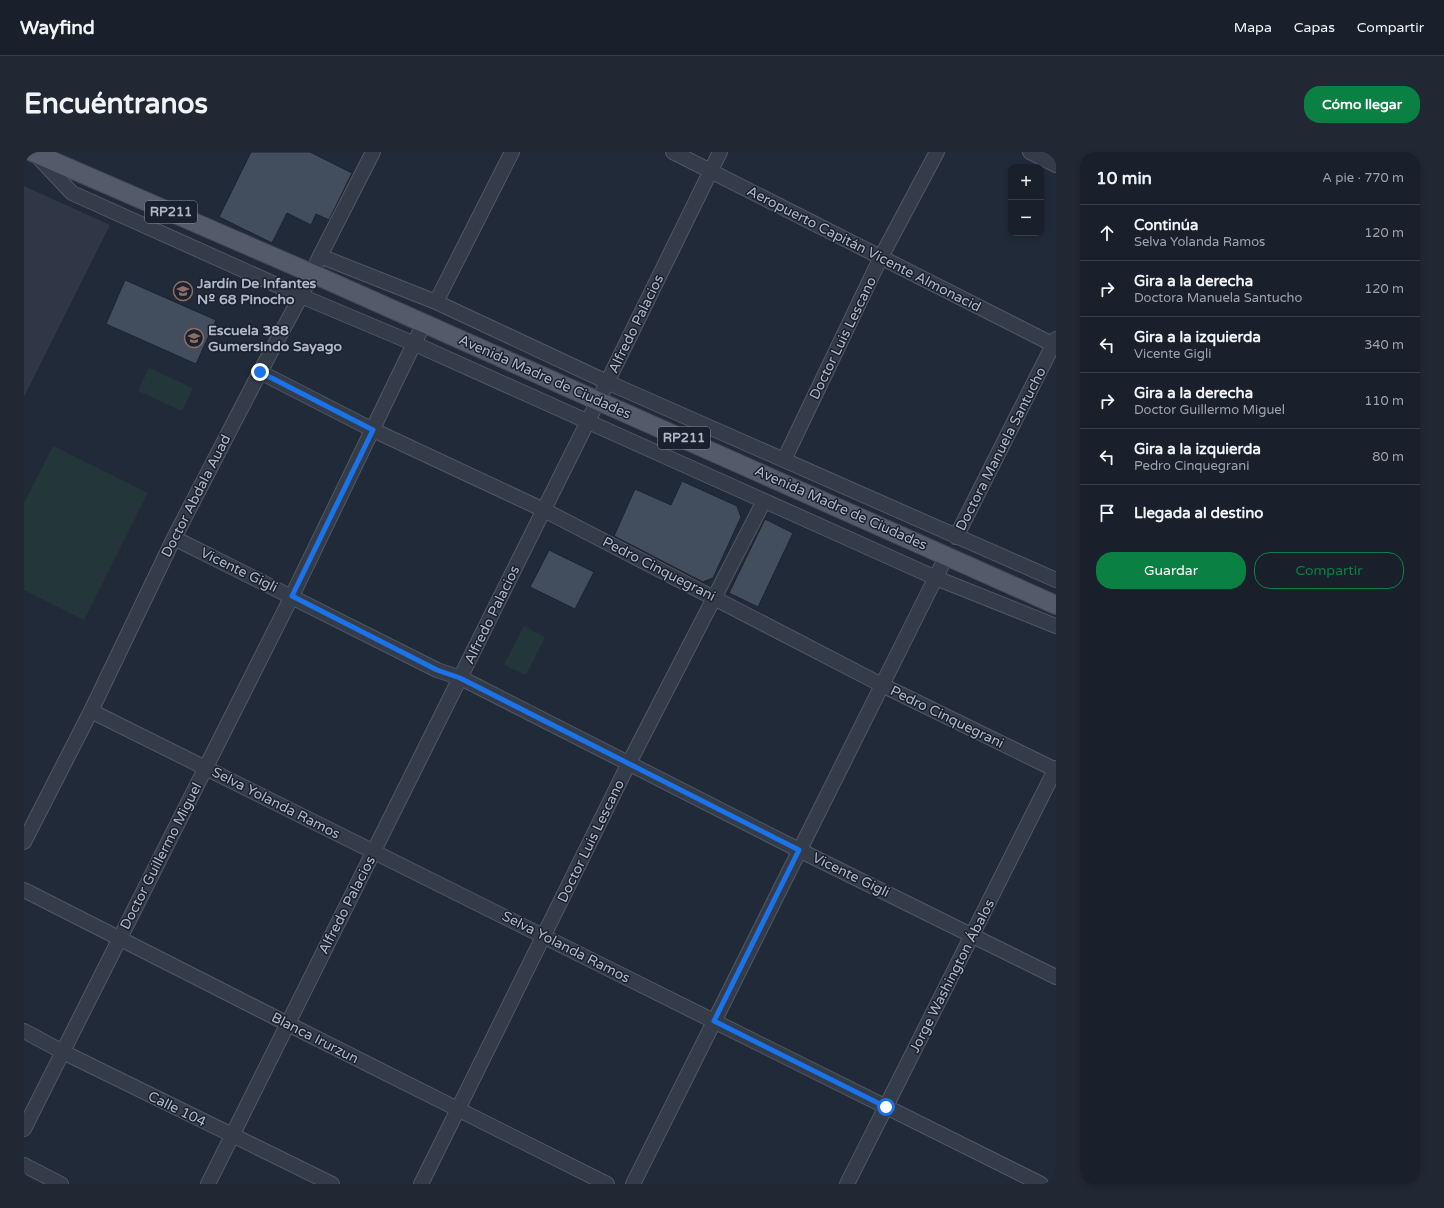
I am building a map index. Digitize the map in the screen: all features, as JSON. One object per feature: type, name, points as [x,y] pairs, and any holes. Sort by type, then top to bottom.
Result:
[{"type":"main road","name":"Avenida Madre de Ciudades","points":[[33,152],[424,323],[947,555],[1056,605]]},
{"type":"street","points":[[33,152],[72,193],[301,296],[415,344],[588,421],[936,578],[1056,626]]},
{"type":"street","name":"Doctor Abdala Auad","points":[[24,842],[92,711],[174,538],[301,296],[311,273],[373,152]]},
{"type":"street","points":[[436,302],[512,152]]},
{"type":"street","name":"Aeropuerto Capitán Vicente Almonacid","points":[[673,152],[710,172],[1055,343]]},
{"type":"street","name":"Alfredo Palacios","points":[[208,1184],[544,510],[720,152]]},
{"type":"street","name":"Doctor Luis Lescano","points":[[784,460],[881,257],[937,152]]},
{"type":"street","points":[[1030,152],[1056,165]]},
{"type":"street","points":[[320,256],[436,302],[607,382],[1056,580]]},
{"type":"street","name":"Doctor Guillermo Miguel","points":[[24,1129],[292,596],[424,323]]},
{"type":"street","name":"Doctora Manuela Santucho","points":[[956,537],[1055,343]]},
{"type":"street","name":"Pedro Cinquegrani","points":[[260,372],[373,430],[544,510],[882,685],[1056,770]]},
{"type":"street","name":"Doctor Luis Lescano","points":[[421,1184],[629,763],[764,500]]},
{"type":"street","name":"Vicente Gigli","points":[[174,538],[437,670],[460,678],[799,850],[1056,977]]},
{"type":"street","points":[[633,1184],[947,555]]},
{"type":"street","name":"Selva Yolanda Ramos","points":[[92,711],[1041,1184]]},
{"type":"street","name":"Jorge Washington Ábalos","points":[[847,1184],[1056,770]]},
{"type":"street","name":"Blanca Irurzun","points":[[24,890],[607,1184]]},
{"type":"street","name":"Calle 104","points":[[24,1031],[232,1136],[332,1184]]},
{"type":"street","points":[[24,1165],[61,1184]]},
{"type":"shaded area","points":[[24,186],[110,225],[24,397]]},
{"type":"green space","points":[[149,368],[193,388],[182,411],[138,391]]},
{"type":"green space","points":[[53,446],[148,493],[84,620],[24,590],[24,503]]},
{"type":"green space","points":[[524,626],[545,637],[526,675],[504,665]]},
{"type":"building","points":[[251,152],[310,152],[352,173],[329,220],[316,214],[311,225],[287,213],[272,243],[219,217]]},
{"type":"building","points":[[125,280],[216,320],[196,364],[106,324]]},
{"type":"building","points":[[682,481],[737,506],[741,517],[713,578],[703,582],[614,536],[635,489],[671,505]]},
{"type":"building","points":[[765,519],[793,533],[758,607],[729,593]]},
{"type":"building","points":[[549,550],[594,572],[575,609],[530,587]]},
{"type":"place","name":"Jardín De Infantes Nº 68 Pinocho","points":[[183,291]]},
{"type":"place","name":"Escuela 388 Gumersindo Sayago","points":[[194,338]]},
{"type":"route","points":[[260,372],[373,430],[292,596],[437,670],[460,678],[799,850],[714,1021],[886,1107]]}]
